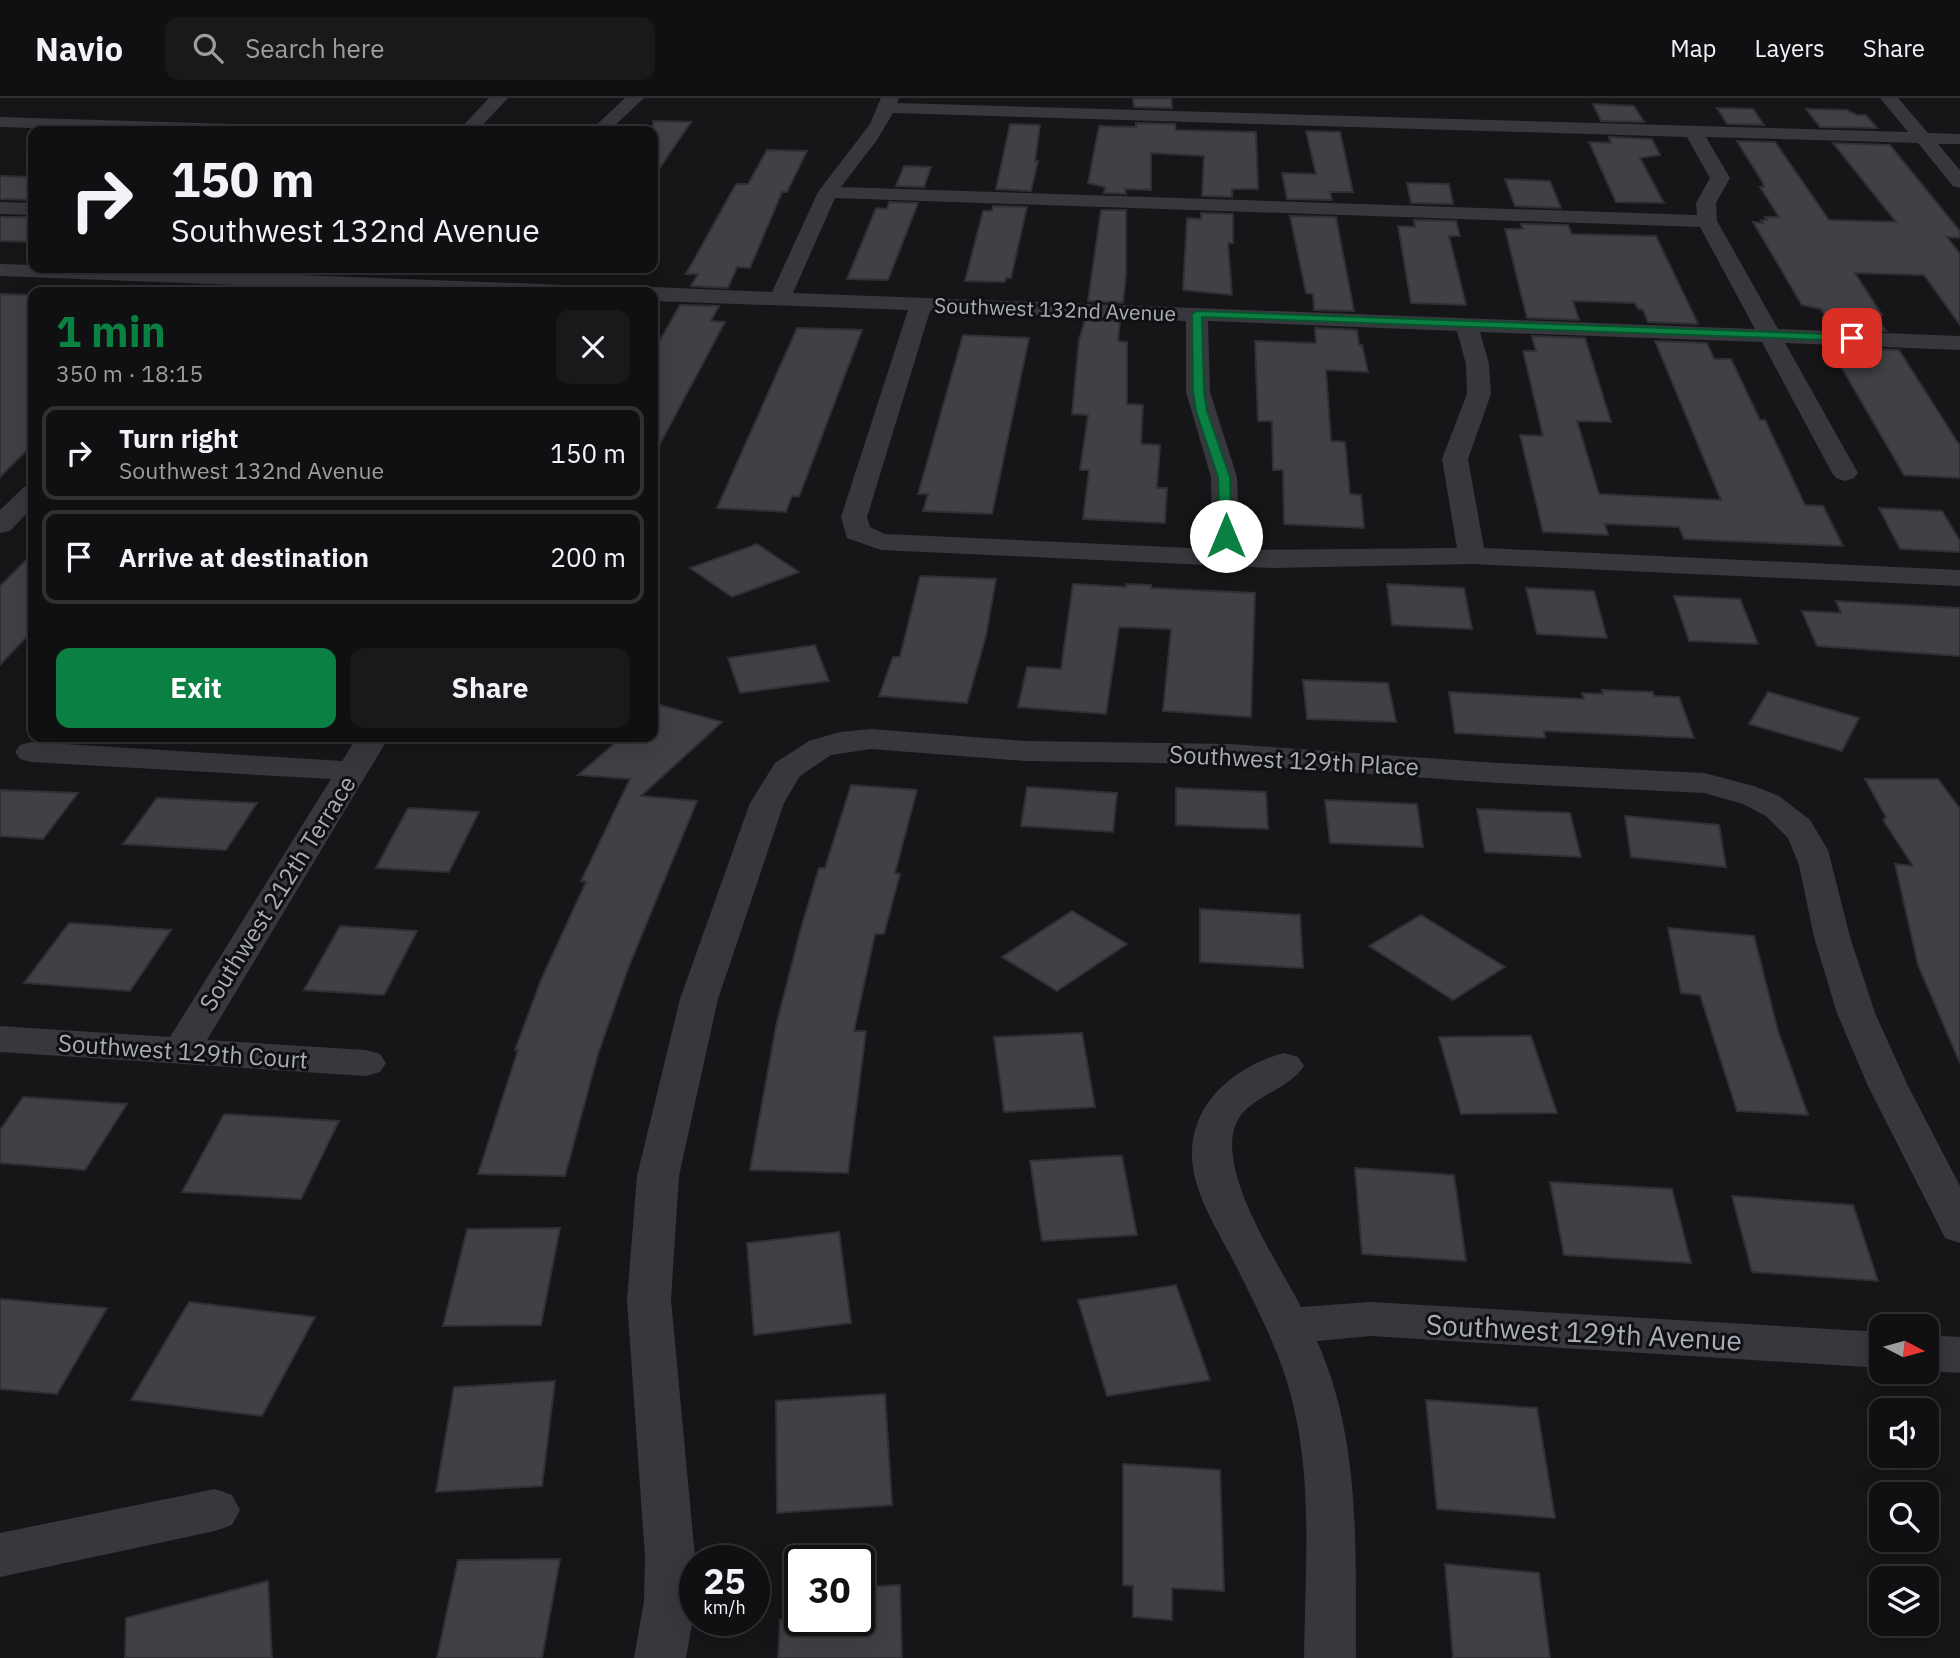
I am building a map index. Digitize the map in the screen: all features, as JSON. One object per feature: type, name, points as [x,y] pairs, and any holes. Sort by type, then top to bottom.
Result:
[{"type":"street","points":[[472,126],[499,98]]},
{"type":"street","points":[[604,126],[634,98]]},
{"type":"street","points":[[1889,98],[1960,183]]},
{"type":"street","points":[[780,299],[828,192],[866,143],[888,103],[1447,116],[1693,131],[1960,139]]},
{"type":"street","points":[[0,122],[133,126]]},
{"type":"street","points":[[1693,131],[1720,178],[1706,203],[1707,221],[1845,473]]},
{"type":"street","points":[[828,192],[1707,221]]},
{"type":"street","points":[[0,208],[28,209]]},
{"type":"street","points":[[0,270],[28,272]]},
{"type":"street","points":[[47,273],[249,286],[362,287]]},
{"type":"street","points":[[476,287],[487,273]]},
{"type":"street","name":"Southwest 132nd Avenue","points":[[658,294],[1960,343]]},
{"type":"street","points":[[922,304],[854,517],[857,532],[881,542],[1300,560],[1472,556],[1960,578]]},
{"type":"street","points":[[1197,314],[1198,392],[1224,477],[1226,558]]},
{"type":"street","points":[[1466,324],[1480,391],[1457,444],[1455,459],[1472,556]]},
{"type":"street","points":[[0,525],[28,498]]},
{"type":"street","name":"Southwest 129th Place","points":[[660,1658],[670,1601],[670,1557],[649,1300],[659,1176],[699,999],[767,803],[787,770],[820,748],[840,742],[871,739],[1026,751],[1174,752],[1286,757],[1498,773],[1704,783],[1729,788],[1766,801],[1786,814],[1800,828],[1811,849],[1838,965],[1870,1053],[1960,1227]]},
{"type":"street","name":"Southwest 212th Terrace","points":[[181,1050],[370,742]]},
{"type":"street","points":[[31,752],[352,771]]},
{"type":"street","name":"Southwest 129th Court","points":[[0,1039],[366,1063]]},
{"type":"street","points":[[1284,1066],[1238,1092],[1215,1124],[1212,1141],[1215,1184],[1306,1369],[1322,1430],[1330,1517],[1330,1658]]},
{"type":"street","name":"Southwest 129th Avenue","points":[[1286,1326],[1371,1319],[1869,1349]]},
{"type":"street","points":[[1939,1354],[1960,1355]]},
{"type":"street","points":[[0,1555],[215,1510]]},
{"type":"building","points":[[1133,98],[1171,98],[1172,108],[1134,107]]},
{"type":"building","points":[[1593,104],[1634,106],[1644,122],[1601,121]]},
{"type":"building","points":[[1717,108],[1753,109],[1764,125],[1727,124]]},
{"type":"building","points":[[1806,109],[1847,110],[1857,115],[1866,115],[1877,128],[1820,127]]},
{"type":"building","points":[[653,121],[691,122],[658,171],[658,126],[653,126]]},
{"type":"building","points":[[1136,123],[1175,124],[1176,130],[1256,132],[1258,189],[1232,189],[1232,197],[1202,196],[1204,156],[1151,153],[1151,190],[1125,189],[1126,194],[1104,193],[1105,187],[1088,183],[1099,126],[1136,127]]},
{"type":"building","points":[[1010,124],[1040,125],[1035,161],[1038,161],[1031,191],[996,189]]},
{"type":"building","points":[[1306,131],[1340,132],[1353,192],[1330,192],[1332,200],[1287,199],[1282,173],[1316,174]]},
{"type":"building","points":[[1609,137],[1652,139],[1660,155],[1640,158],[1664,203],[1616,202],[1589,142],[1611,143]]},
{"type":"building","points":[[1737,141],[1775,142],[1829,220],[1896,222],[1833,143],[1890,145],[1960,231],[1960,238],[1947,237],[1960,254],[1960,325],[1924,275],[1855,273],[1882,315],[1876,315],[1886,331],[1832,328],[1821,309],[1802,305],[1753,222],[1763,223],[1761,220],[1767,220],[1765,217],[1779,217],[1760,187],[1764,187],[1763,183]]},
{"type":"building","points":[[767,150],[807,151],[787,192],[782,192],[750,268],[737,267],[728,288],[691,286],[698,274],[686,274],[736,184],[748,184]]},
{"type":"building","points":[[904,166],[931,167],[924,187],[896,186]]},
{"type":"building","points":[[0,176],[28,177],[28,200],[0,199]]},
{"type":"building","points":[[1505,179],[1550,181],[1561,208],[1515,206]]},
{"type":"building","points":[[1407,183],[1449,184],[1453,204],[1411,203]]},
{"type":"building","points":[[889,202],[918,203],[888,280],[847,279],[876,208],[887,209]]},
{"type":"building","points":[[993,206],[1027,207],[1011,278],[1006,278],[1005,282],[965,281],[983,211],[992,211]]},
{"type":"building","points":[[1101,210],[1126,210],[1123,303],[1088,301]]},
{"type":"building","points":[[1201,213],[1233,214],[1233,243],[1228,243],[1232,295],[1183,290],[1187,218],[1201,219]]},
{"type":"building","points":[[1290,216],[1336,217],[1354,311],[1314,310],[1313,294],[1306,293]]},
{"type":"building","points":[[0,217],[28,217],[28,242],[0,241]]},
{"type":"building","points":[[1414,220],[1456,221],[1460,236],[1449,236],[1466,305],[1411,303],[1398,226],[1415,227]]},
{"type":"building","points":[[1521,224],[1568,225],[1572,234],[1656,236],[1698,324],[1648,322],[1643,310],[1638,309],[1635,303],[1573,301],[1579,320],[1527,318],[1505,229],[1523,229]]},
{"type":"building","points":[[0,294],[28,295],[28,449],[0,477]]},
{"type":"building","points":[[680,305],[719,306],[711,321],[725,322],[658,448],[658,343]]},
{"type":"building","points":[[1085,320],[1120,321],[1118,341],[1127,342],[1127,404],[1143,405],[1141,444],[1160,445],[1157,488],[1167,488],[1165,523],[1083,519],[1089,470],[1080,470],[1088,415],[1072,414],[1079,340]]},
{"type":"building","points":[[797,328],[862,330],[799,497],[792,496],[786,512],[717,508]]},
{"type":"building","points":[[1315,328],[1357,330],[1359,345],[1362,345],[1368,372],[1326,370],[1331,441],[1345,442],[1350,494],[1361,495],[1364,528],[1284,524],[1283,470],[1273,470],[1272,421],[1258,421],[1255,341],[1316,343]]},
{"type":"building","points":[[963,335],[1029,338],[992,514],[923,511],[928,494],[918,494]]},
{"type":"building","points":[[1532,336],[1585,338],[1611,422],[1577,421],[1599,494],[1721,500],[1655,341],[1707,343],[1714,359],[1731,359],[1760,420],[1765,420],[1805,505],[1823,506],[1843,546],[1684,539],[1679,527],[1605,524],[1608,535],[1543,532],[1520,435],[1543,436],[1523,351],[1536,351]]},
{"type":"building","points":[[1844,348],[1899,350],[1960,446],[1960,478],[1904,475],[1839,363],[1853,363]]},
{"type":"building","points":[[1879,508],[1942,511],[1960,541],[1960,552],[1900,549]]},
{"type":"building","points":[[757,544],[799,572],[732,597],[690,568]]},
{"type":"building","points":[[28,558],[28,635],[0,665],[0,586]]},
{"type":"building","points":[[920,576],[996,579],[986,636],[967,703],[879,696],[893,657],[900,657]]},
{"type":"building","points":[[1073,584],[1126,587],[1126,584],[1151,585],[1151,588],[1255,593],[1251,717],[1163,711],[1171,629],[1119,627],[1106,714],[1018,707],[1027,667],[1061,669]]},
{"type":"building","points":[[1387,584],[1464,588],[1472,629],[1392,625]]},
{"type":"building","points":[[1526,588],[1594,591],[1607,638],[1537,634]]},
{"type":"building","points":[[1674,596],[1740,599],[1758,644],[1689,641]]},
{"type":"building","points":[[1836,601],[1960,608],[1960,656],[1817,646],[1802,611],[1841,613]]},
{"type":"building","points":[[815,645],[829,681],[740,693],[728,658]]},
{"type":"building","points":[[1303,680],[1388,683],[1396,722],[1307,719]]},
{"type":"building","points":[[1602,690],[1653,692],[1654,696],[1679,697],[1694,738],[1544,731],[1545,738],[1455,733],[1449,692],[1584,699],[1582,693],[1603,694]]},
{"type":"building","points":[[1768,692],[1859,718],[1842,751],[1749,724]]},
{"type":"building","points":[[658,704],[722,722],[641,796],[697,801],[629,966],[598,1054],[565,1176],[478,1174],[518,1050],[515,1050],[541,980],[586,882],[581,881],[630,779],[578,775],[616,742],[658,742]]},
{"type":"building","points":[[1865,779],[1938,779],[1960,809],[1960,1063],[1918,965],[1895,864],[1913,866],[1883,820],[1886,817]]},
{"type":"building","points":[[851,785],[917,790],[895,873],[900,874],[884,934],[875,934],[854,1031],[866,1031],[848,1173],[750,1170],[776,1026],[801,928],[819,868],[825,868]]},
{"type":"building","points":[[1027,787],[1117,793],[1113,832],[1021,826]]},
{"type":"building","points":[[1176,788],[1266,792],[1268,829],[1176,825]]},
{"type":"building","points":[[0,790],[78,793],[43,839],[0,836]]},
{"type":"building","points":[[157,798],[257,803],[226,850],[123,844]]},
{"type":"building","points":[[1325,800],[1417,804],[1423,847],[1330,843]]},
{"type":"building","points":[[408,808],[479,812],[449,872],[376,868]]},
{"type":"building","points":[[1477,809],[1570,813],[1581,857],[1485,852]]},
{"type":"building","points":[[1625,816],[1719,825],[1726,867],[1631,857]]},
{"type":"building","points":[[1200,909],[1300,915],[1303,968],[1200,962]]},
{"type":"building","points":[[1072,911],[1127,944],[1057,991],[1002,957]]},
{"type":"building","points":[[1421,915],[1505,967],[1453,1000],[1369,946]]},
{"type":"building","points":[[69,923],[171,930],[130,991],[24,983]]},
{"type":"building","points":[[340,926],[417,931],[384,995],[304,990]]},
{"type":"building","points":[[1668,928],[1754,936],[1778,1031],[1808,1115],[1737,1111],[1700,995],[1681,993]]},
{"type":"building","points":[[1082,1033],[1095,1107],[1004,1112],[994,1037]]},
{"type":"building","points":[[1531,1036],[1557,1113],[1461,1114],[1439,1037]]},
{"type":"building","points":[[23,1097],[127,1104],[85,1170],[0,1163],[0,1130]]},
{"type":"building","points":[[224,1114],[339,1121],[301,1199],[182,1192]]},
{"type":"building","points":[[1122,1156],[1137,1235],[1042,1241],[1030,1161]]},
{"type":"building","points":[[1355,1168],[1454,1175],[1466,1261],[1362,1254]]},
{"type":"building","points":[[1550,1182],[1672,1189],[1691,1263],[1564,1255]]},
{"type":"building","points":[[1732,1196],[1853,1205],[1878,1281],[1752,1272]]},
{"type":"building","points":[[560,1228],[541,1325],[443,1326],[467,1229]]},
{"type":"building","points":[[839,1232],[851,1323],[754,1335],[747,1243]]},
{"type":"building","points":[[1176,1285],[1210,1380],[1107,1396],[1078,1300]]},
{"type":"building","points":[[0,1299],[107,1308],[57,1394],[0,1389]]},
{"type":"building","points":[[189,1302],[315,1317],[262,1416],[131,1400]]},
{"type":"building","points":[[555,1381],[542,1486],[436,1492],[454,1387]]},
{"type":"building","points":[[885,1394],[892,1505],[777,1513],[776,1401]]},
{"type":"building","points":[[1426,1400],[1537,1408],[1555,1518],[1437,1509]]},
{"type":"building","points":[[1123,1464],[1220,1470],[1224,1591],[1172,1588],[1172,1620],[1133,1617],[1133,1586],[1123,1585]]},
{"type":"building","points":[[560,1559],[542,1658],[437,1658],[458,1560]]},
{"type":"building","points":[[1445,1564],[1539,1573],[1550,1658],[1453,1658]]},
{"type":"building","points":[[268,1581],[272,1658],[125,1658],[126,1618]]},
{"type":"building","points":[[900,1585],[902,1658],[778,1658],[780,1620],[784,1620],[784,1636],[875,1636],[875,1586]]},
{"type":"route","points":[[1226,536],[1224,477],[1198,392],[1197,314],[1852,338]]}]
